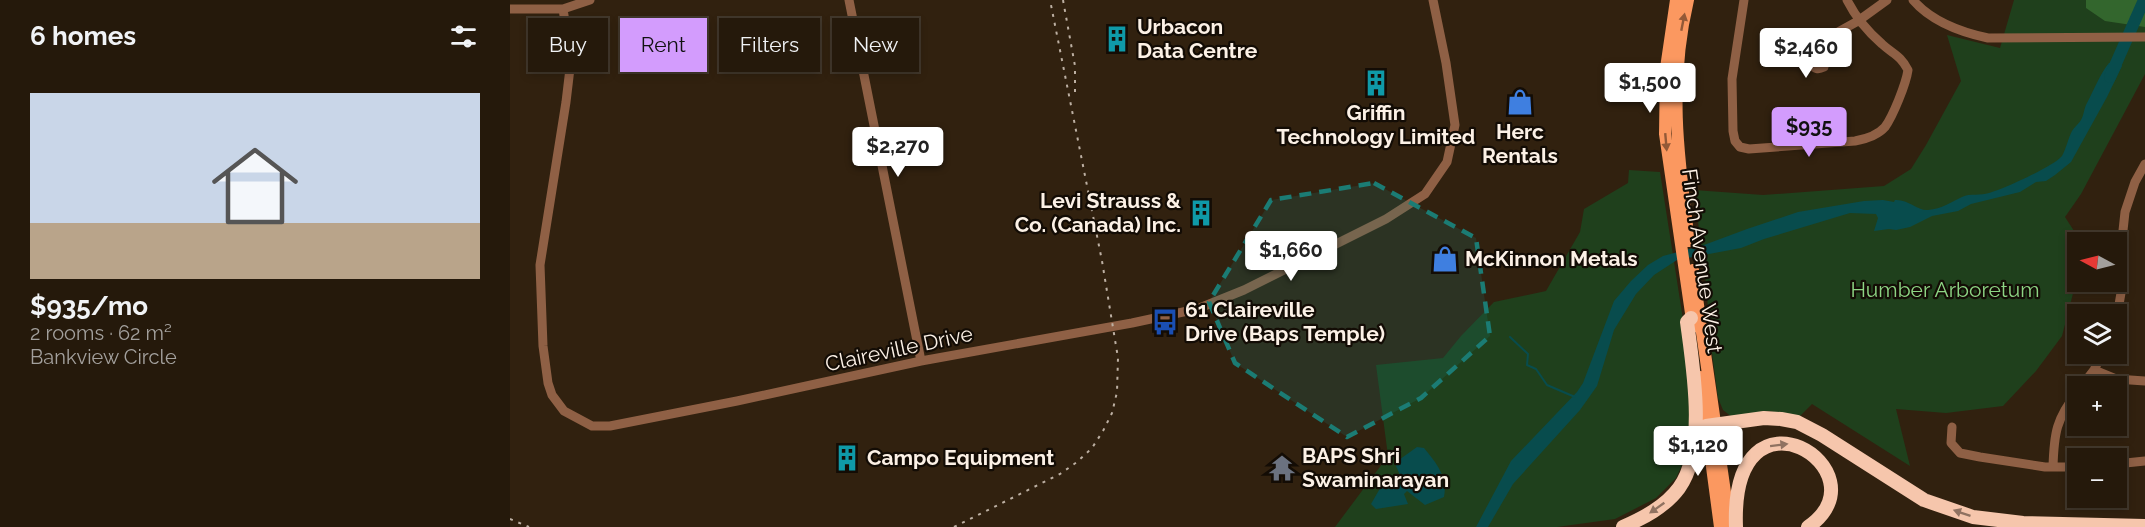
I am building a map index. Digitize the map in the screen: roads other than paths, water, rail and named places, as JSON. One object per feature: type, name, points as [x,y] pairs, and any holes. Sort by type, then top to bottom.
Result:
[{"type":"highway","points":[[1623,527],[1641,519],[1666,502],[1679,488],[1689,470],[1694,454],[1695,438],[1692,365],[1687,322],[1691,318]]},
{"type":"highway","points":[[1711,425],[1764,418],[1797,422],[1924,500],[1972,517],[2023,523],[2145,526]]},
{"type":"highway","points":[[1729,526],[1745,468],[1757,453],[1771,445],[1790,443],[1809,451],[1820,461],[1827,472],[1830,495],[1827,504],[1822,513],[1808,527]]},
{"type":"main road","name":"Finch Avenue West","points":[[1676,0],[1667,51],[1665,117],[1667,153],[1683,228],[1711,425]]},
{"type":"main road","name":"Finch Avenue West","points":[[1683,228],[1675,98],[1679,45],[1688,0]]},
{"type":"main road","name":"Finch Avenue West","points":[[1691,282],[1691,318],[1729,526]]},
{"type":"street","points":[[510,9],[563,9],[591,0]]},
{"type":"street","points":[[849,0],[921,361]]},
{"type":"street","name":"Claireville Drive","points":[[563,9],[571,60],[540,265],[543,345],[548,383],[552,395],[564,411],[592,426],[610,426],[921,361],[1197,309],[1244,290],[1410,205],[1425,194],[1447,162],[1455,125],[1446,63],[1433,0]]},
{"type":"street","points":[[1744,0],[1732,79],[1733,131],[1735,141],[1740,147],[1749,149],[1855,141],[1872,137],[1885,127],[1906,82],[1908,70],[1901,58],[1883,45],[1858,21],[1847,0]]},
{"type":"street","points":[[1828,39],[1887,0]]},
{"type":"street","points":[[1913,0],[1945,24],[1965,33],[1988,38],[2145,38]]},
{"type":"street","points":[[2119,304],[2125,212],[2135,182],[2145,164]]},
{"type":"street","points":[[2089,376],[2097,364]]},
{"type":"street","points":[[2094,370],[2116,379],[2145,381]]},
{"type":"street","points":[[2053,467],[2056,429],[2067,404]]},
{"type":"street","points":[[1952,427],[1951,443],[1960,453],[2024,465],[2067,467]]},
{"type":"street","points":[[2127,463],[2145,461]]},
{"type":"water","points":[[2109,63],[2121,63],[2122,66],[2107,97],[2071,162],[2046,181],[2036,182],[2020,192],[1971,204],[1958,211],[1932,216],[1910,227],[1896,230],[1874,231],[1878,218],[1876,214],[1850,213],[1741,248],[1677,260],[1654,275],[1636,294],[1614,330],[1597,386],[1580,410],[1513,484],[1488,527],[1476,527],[1511,461],[1583,383],[1614,301],[1648,265],[1663,256],[1704,245],[1798,212],[1883,200],[1894,202],[1900,200],[1920,209],[1933,209],[1965,196],[1986,194],[2017,182],[2062,156],[2072,131],[2081,120],[2086,105]]},
{"type":"water","points":[[1417,447],[1424,448],[1440,470],[1445,489],[1444,497],[1425,505],[1407,491],[1404,494],[1408,504],[1376,509],[1371,504],[1386,478],[1391,475],[1399,485],[1403,482],[1396,462]]},
{"type":"waterway","points":[[2110,77],[2144,0]]},
{"type":"waterway","points":[[1510,337],[1528,354],[1527,365],[1536,369],[1547,385],[1575,397]]},
{"type":"railway","points":[[954,527],[1060,474],[1077,462],[1092,448],[1103,431],[1112,413],[1117,392],[1118,358],[1102,261],[1050,0]]},
{"type":"railway","points":[[1063,0],[1075,66],[1075,95]]},
{"type":"railway","points":[[510,519],[529,527]]},
{"type":"place","name":"Urbacon Data Centre","points":[[1117,39]]},
{"type":"place","name":"Griffin Technology Limited","points":[[1376,83]]},
{"type":"place","name":"Herc Rentals","points":[[1520,102]]},
{"type":"place","name":"Levi Strauss & Co. (Canada) Inc.","points":[[1201,213]]},
{"type":"place","name":"McKinnon Metals","points":[[1445,259]]},
{"type":"place","name":"61 Claireville Drive (Baps Temple)","points":[[1165,322]]},
{"type":"place","name":"Campo Equipment","points":[[847,458]]},
{"type":"place","name":"BAPS Shri Swaminarayan","points":[[1282,468]]},
{"type":"park label","name":"Humber Arboretum","points":[[1945,290]]}]
